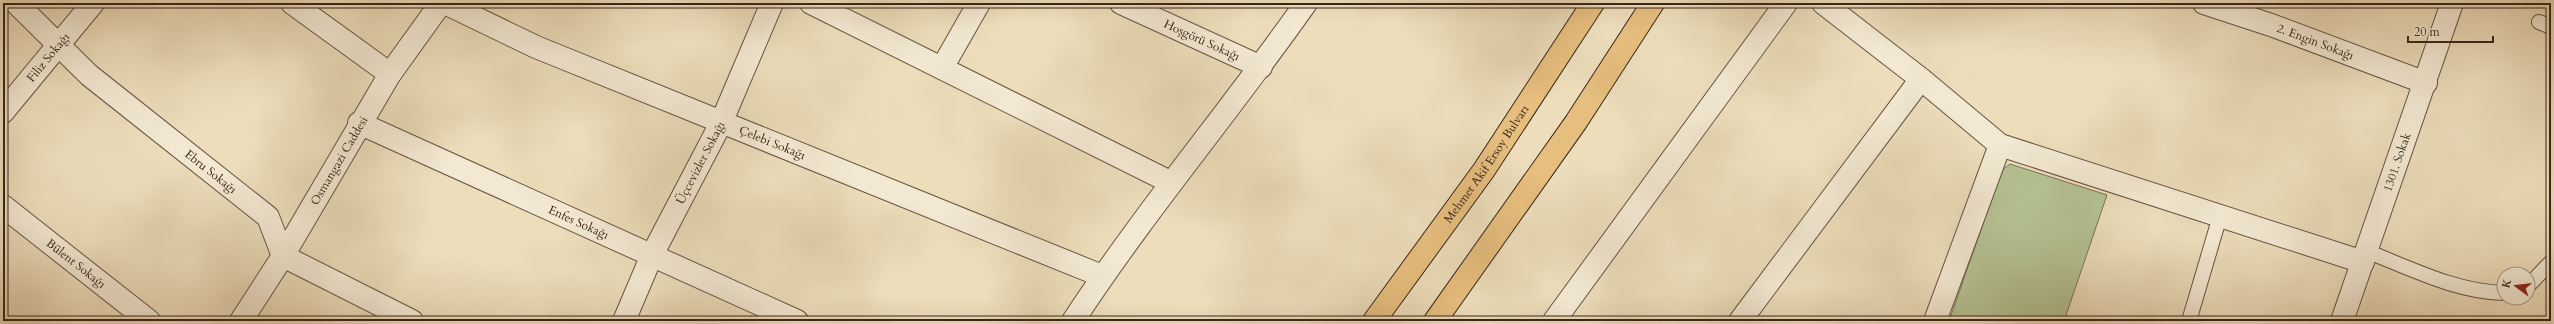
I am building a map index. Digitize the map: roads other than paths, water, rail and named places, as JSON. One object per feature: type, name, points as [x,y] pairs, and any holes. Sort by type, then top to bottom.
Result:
[{"type":"main road","name":"Mehmet Akif Ersoy Bulvarı","points":[[1374,321],[1484,170],[1593,3]]},
{"type":"main road","points":[[1435,321],[1576,122],[1653,3]]},
{"type":"street","name":"Ebru Sokağı","points":[[16,3],[90,75],[268,217],[283,256]]},
{"type":"street","name":"Filiz Sokağı","points":[[3,112],[60,45],[93,3]]},
{"type":"street","points":[[292,3],[390,74]]},
{"type":"street","name":"Osmangazi Caddesi","points":[[240,321],[283,256],[359,123],[390,74],[441,3]]},
{"type":"street","name":"Çelebi Sokağı","points":[[445,3],[536,47],[1102,276]]},
{"type":"street","name":"Üçcevizler Sokağı","points":[[624,321],[652,255],[721,123],[772,3]]},
{"type":"street","points":[[811,3],[1170,182]]},
{"type":"street","points":[[942,68],[979,3]]},
{"type":"street","name":"Hoşgörü Sokağı","points":[[1121,3],[1261,67]]},
{"type":"street","points":[[1072,321],[1102,276],[1170,182],[1261,67],[1306,3]]},
{"type":"street","points":[[1554,321],[1786,3]]},
{"type":"street","points":[[1823,3],[1921,79],[2000,145],[2220,216],[2364,256]]},
{"type":"street","name":"2. Engin Sokağı","points":[[2204,3],[2271,25],[2426,83]]},
{"type":"street","name":"1301. Sokak","points":[[2342,321],[2426,83],[2452,3]]},
{"type":"street","points":[[1740,321],[1921,79]]},
{"type":"street","name":"Enfes Sokağı","points":[[359,123],[798,321]]},
{"type":"street","points":[[1935,321],[2000,145]]},
{"type":"street","name":"Bülent Sokağı","points":[[3,206],[149,321]]},
{"type":"street","points":[[283,256],[412,321]]},
{"type":"lane","points":[[2189,321],[2220,216]]},
{"type":"lane","points":[[2364,256],[2454,285],[2496,293]]},
{"type":"lane","points":[[2536,278],[2551,262]]}]
